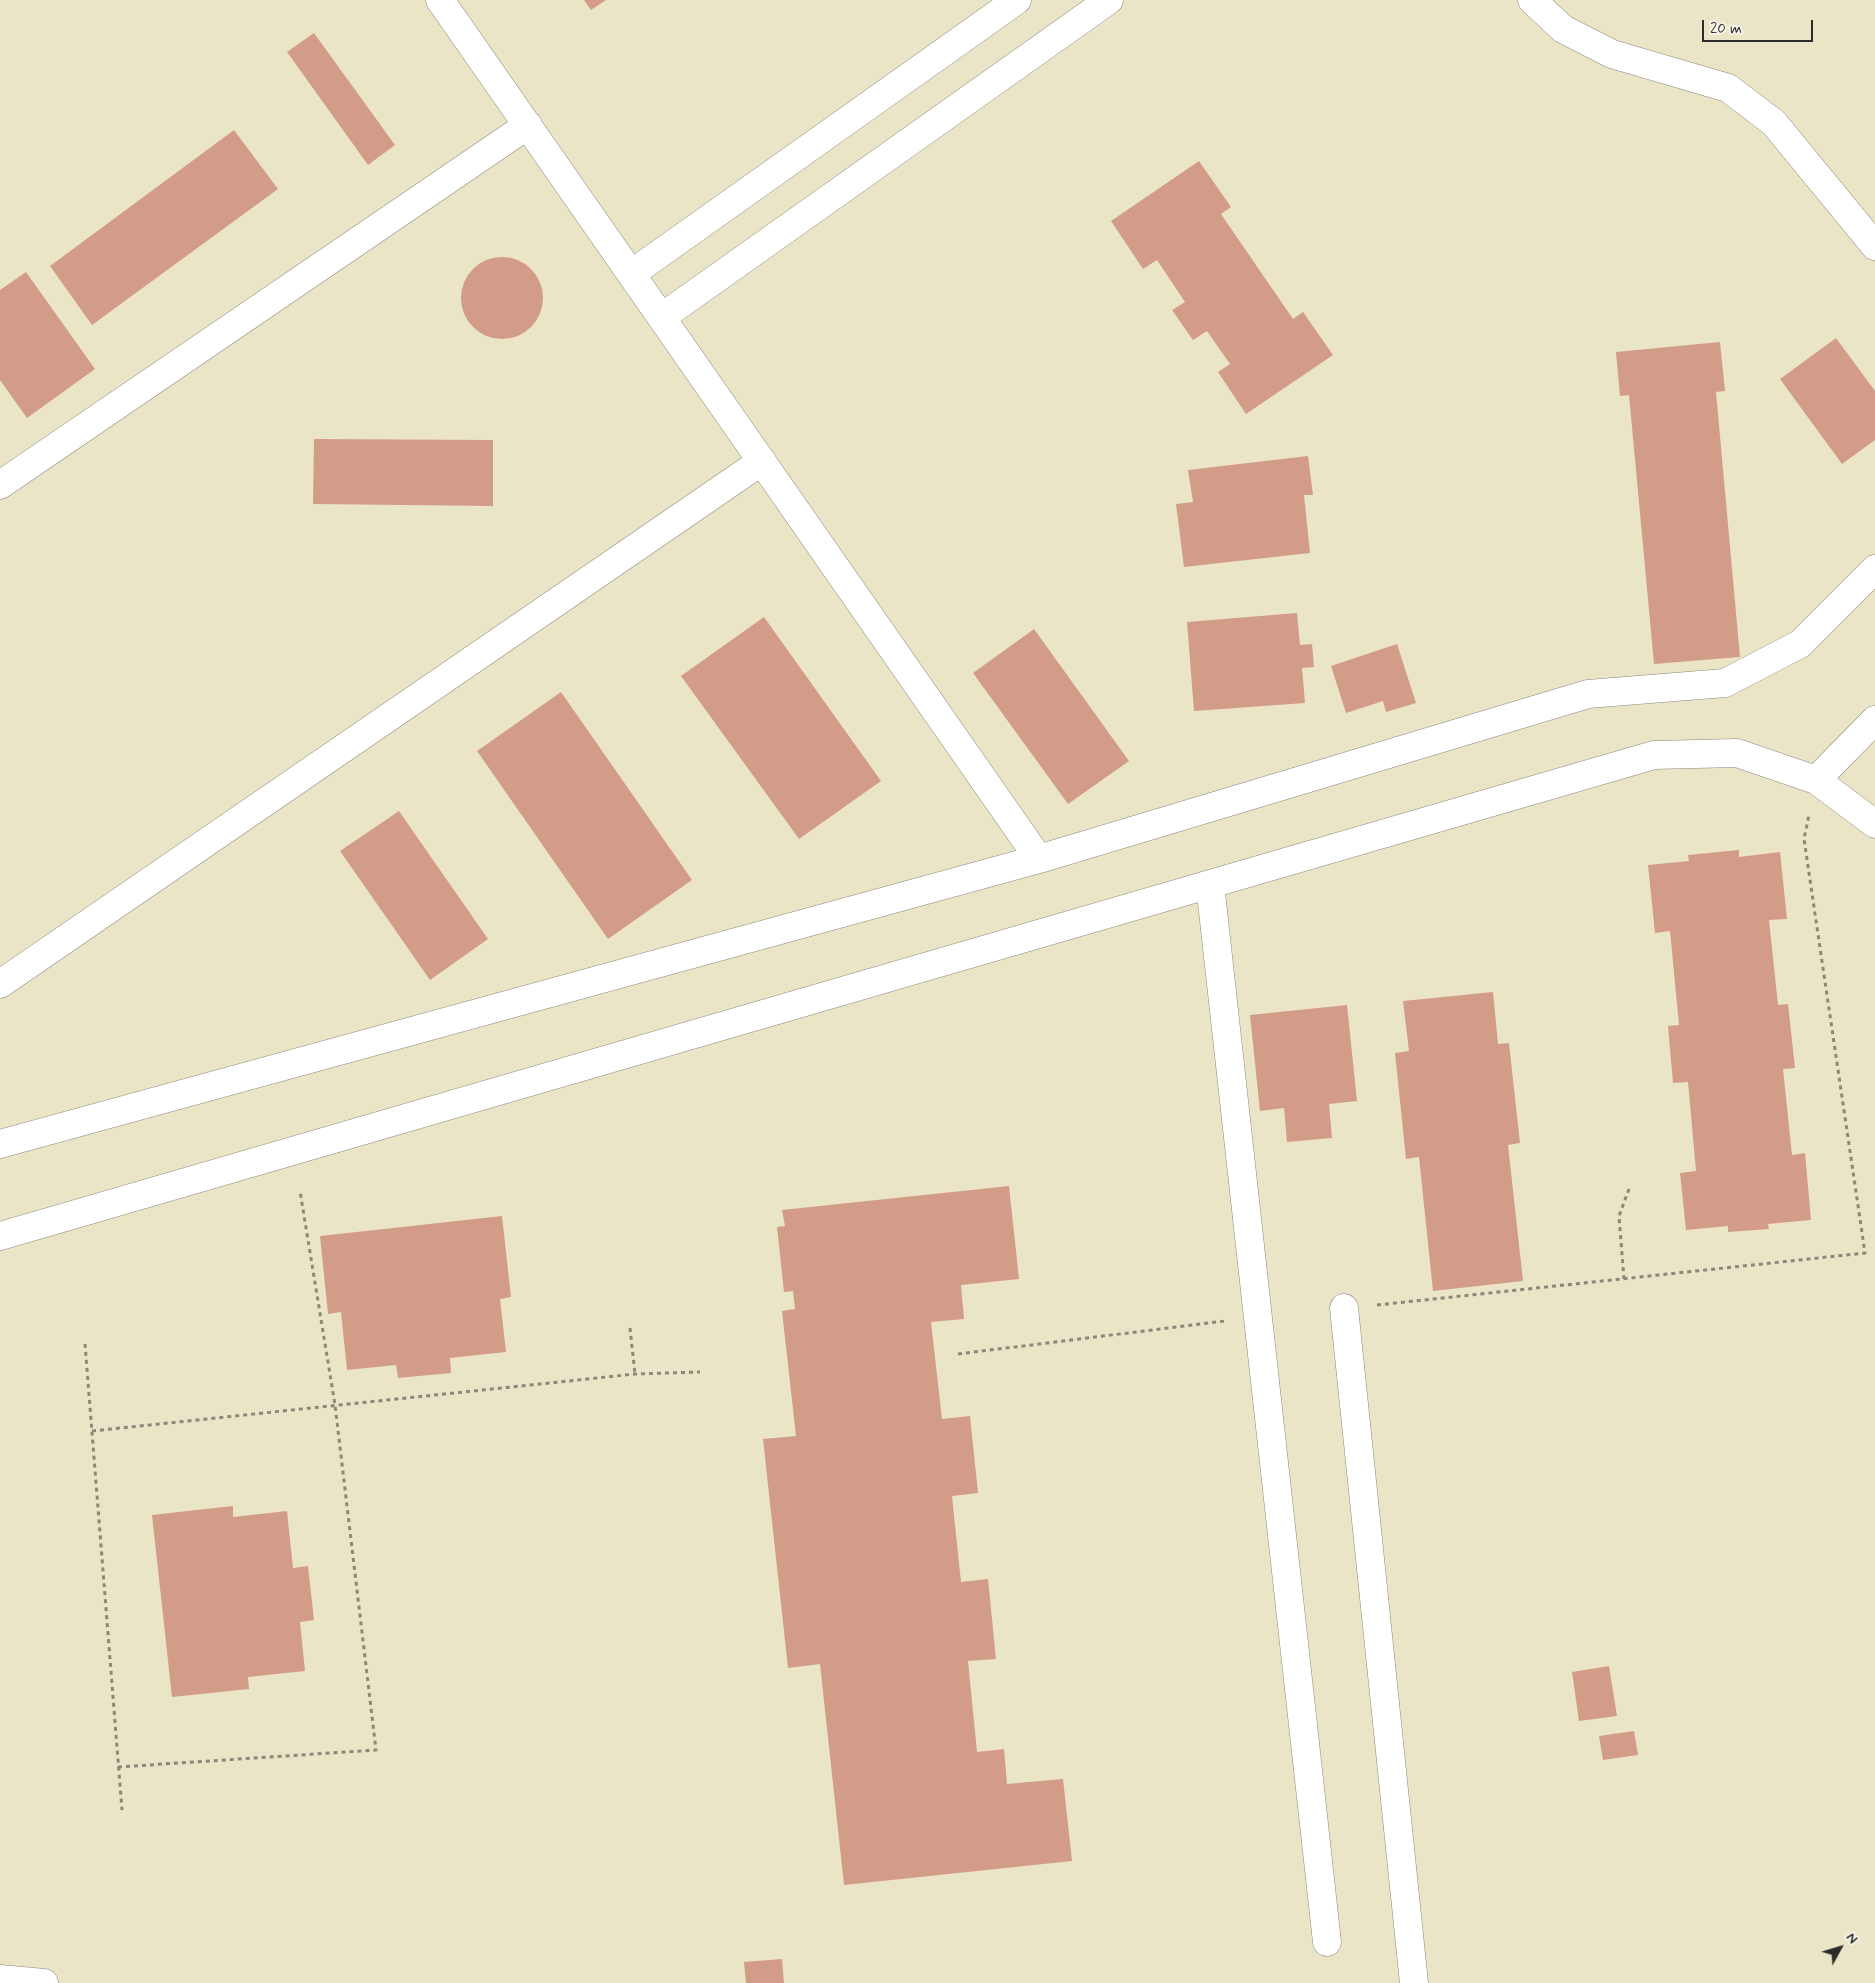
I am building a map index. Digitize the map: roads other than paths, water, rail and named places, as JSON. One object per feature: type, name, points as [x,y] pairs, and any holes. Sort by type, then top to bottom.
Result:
[{"type":"lane","points":[[440,0],[1039,859]]},
{"type":"lane","points":[[631,274],[1017,0]]},
{"type":"lane","points":[[662,317],[1109,0]]},
{"type":"lane","points":[[1532,0],[1563,29],[1612,54],[1728,88],[1774,123],[1875,246]]},
{"type":"lane","points":[[0,485],[528,125]]},
{"type":"lane","points":[[0,984],[762,461]]},
{"type":"lane","points":[[0,1144],[1039,859],[1588,694],[1725,683],[1800,644],[1875,569]]},
{"type":"lane","points":[[1816,780],[1875,720]]},
{"type":"lane","points":[[0,1236],[1654,755],[1737,754],[1816,780],[1874,822]]},
{"type":"lane","points":[[1210,884],[1327,1942]]},
{"type":"lane","points":[[1344,1308],[1414,1983]]},
{"type":"lane","points":[[0,1979],[44,1983]]}]
